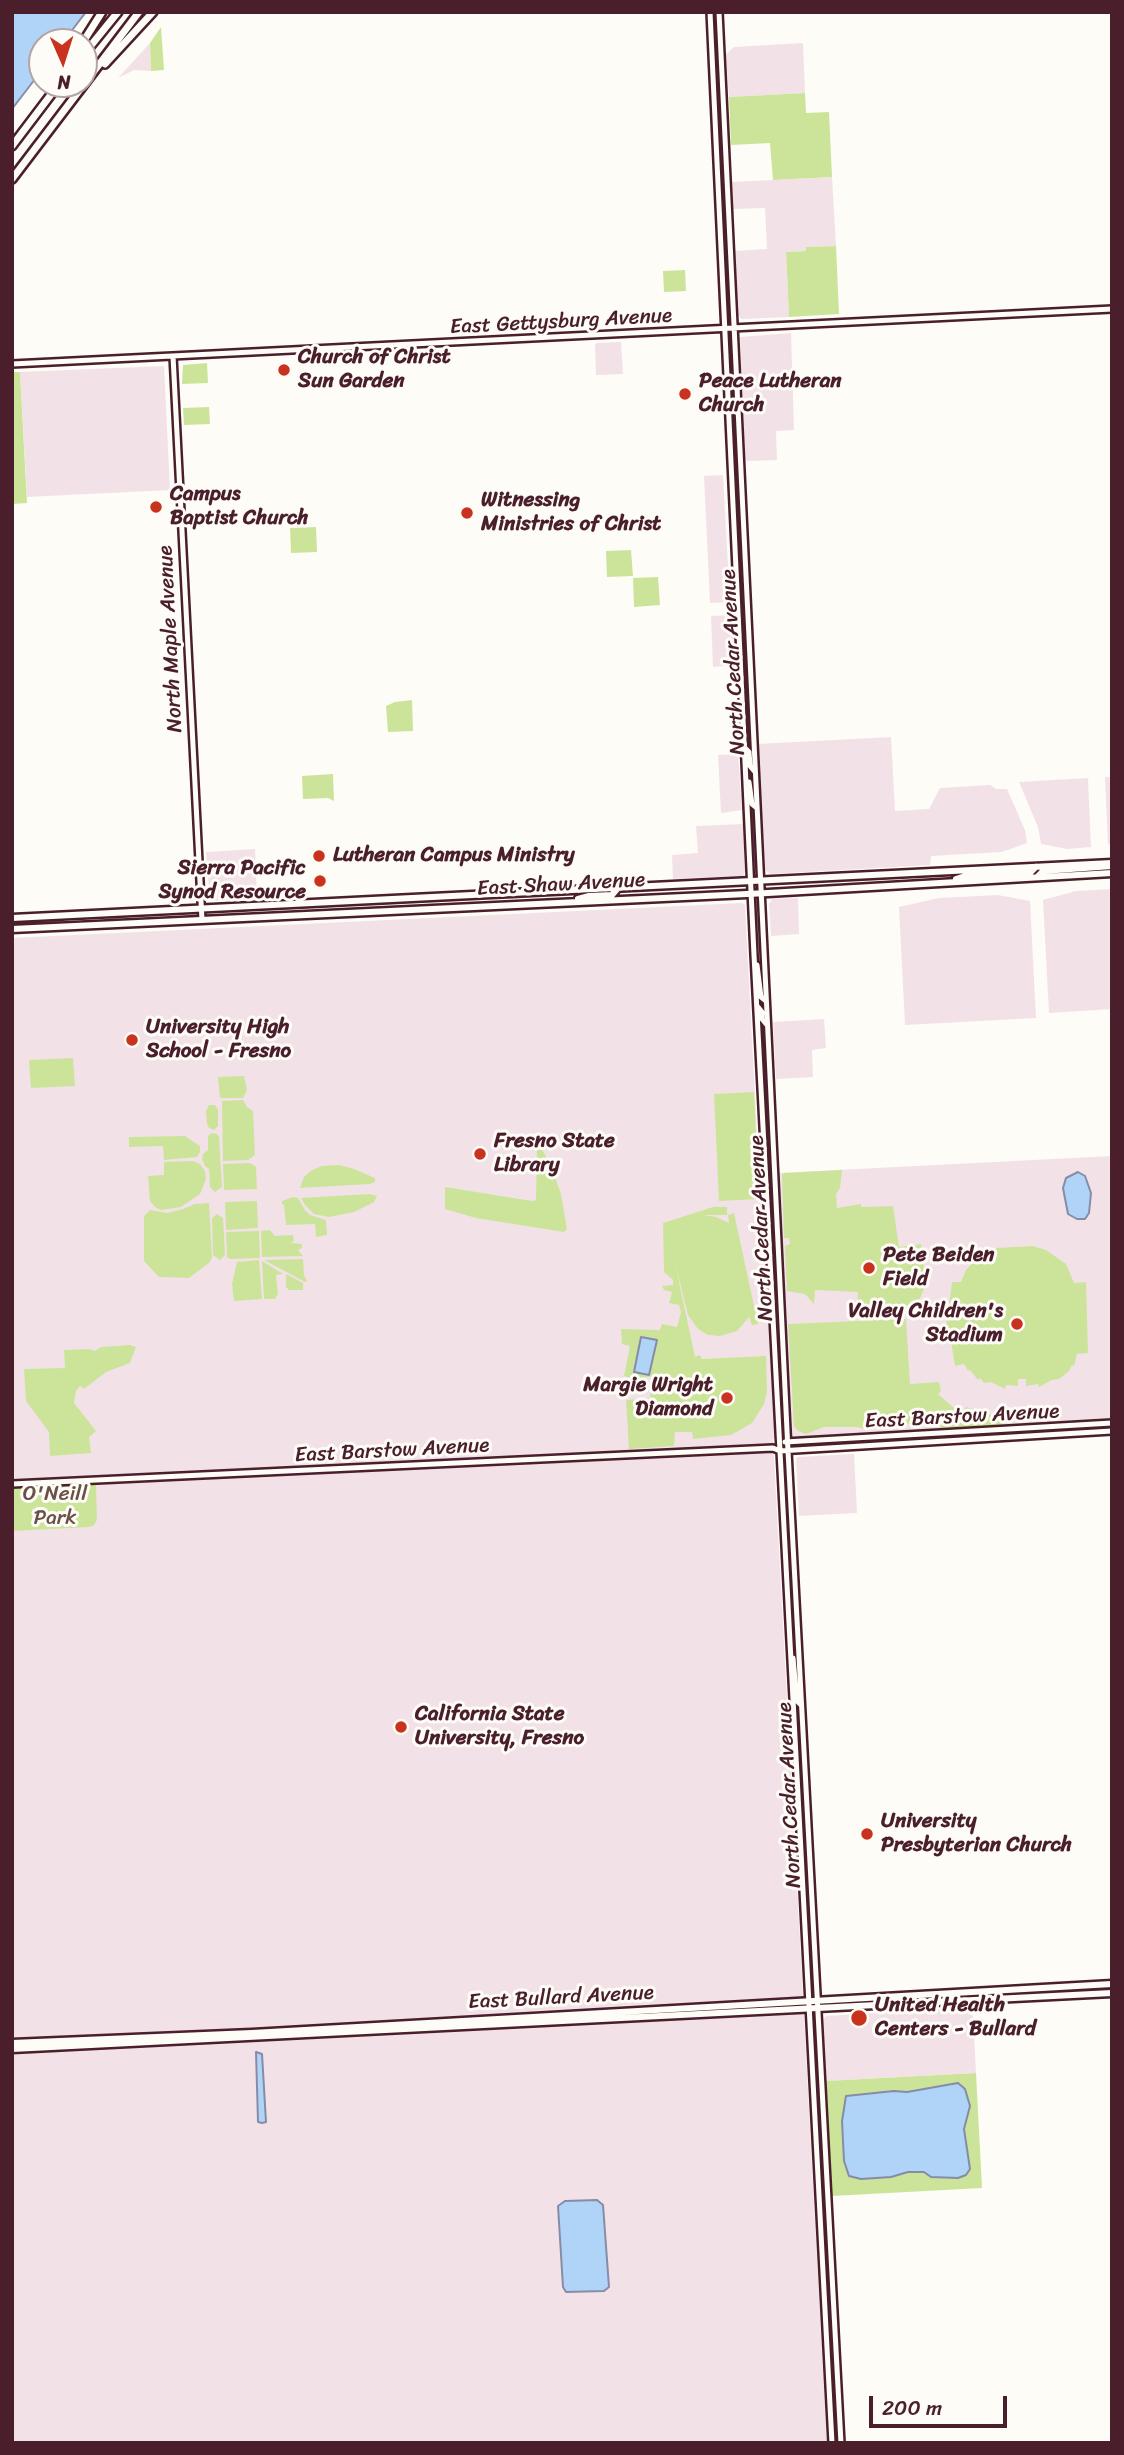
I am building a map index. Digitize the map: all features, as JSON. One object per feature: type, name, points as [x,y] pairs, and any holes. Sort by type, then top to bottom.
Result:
[{"type":"highway","points":[[92,28],[102,12]]},
{"type":"highway","points":[[98,37],[118,12]]},
{"type":"highway","points":[[98,68],[139,12]]},
{"type":"highway","points":[[98,70],[153,12]]},
{"type":"highway","points":[[12,146],[48,98]]},
{"type":"highway","points":[[12,179],[75,98]]},
{"type":"main road","name":"North Cedar Avenue","points":[[710,12],[754,955],[832,2443]]},
{"type":"main road","name":"North Cedar Avenue","points":[[719,12],[788,1451],[841,2443]]},
{"type":"main road","points":[[720,222],[725,245],[730,249]]},
{"type":"main road","name":"East Gettysburg Avenue","points":[[12,364],[1112,309]]},
{"type":"main road","name":"North Maple Avenue","points":[[173,356],[202,920]]},
{"type":"main road","points":[[744,733],[748,736],[749,746],[754,749]]},
{"type":"main road","points":[[745,748],[749,752],[750,766],[755,772]]},
{"type":"main road","points":[[746,765],[752,804],[757,808]]},
{"type":"main road","points":[[1037,877],[1043,871],[1112,864]]},
{"type":"main road","name":"East Shaw Avenue","points":[[12,918],[1112,864]]},
{"type":"main road","points":[[944,883],[965,876],[1030,873],[1036,867]]},
{"type":"main road","name":"East Shaw Avenue","points":[[12,929],[751,894],[1112,873]]},
{"type":"main road","points":[[566,902],[589,896],[612,895],[617,889]]},
{"type":"main road","points":[[754,955],[760,973],[761,998],[766,1002]]},
{"type":"main road","points":[[757,1007],[767,1025]]},
{"type":"main road","name":"East Barstow Avenue","points":[[773,1448],[788,1442],[1112,1423]]},
{"type":"main road","name":"East Barstow Avenue","points":[[12,1485],[773,1448],[788,1451],[1112,1431]]},
{"type":"main road","points":[[790,1641],[797,1701],[801,1705]]},
{"type":"main road","name":"East Bullard Avenue","points":[[817,2006],[1112,1984]]},
{"type":"main road","name":"East Bullard Avenue","points":[[12,2043],[1112,1993]]},
{"type":"main road","name":"East Bullard Avenue","points":[[12,2049],[808,2006]]},
{"type":"shaded area","points":[[150,43],[151,71],[134,70],[118,78]]},
{"type":"shaded area","points":[[803,43],[805,93],[729,97],[726,54],[734,47]]},
{"type":"shaded area","points":[[832,177],[836,246],[807,247],[807,251],[786,252],[789,317],[742,319],[738,316],[735,251],[767,249],[765,208],[733,209],[732,182]]},
{"type":"shaded area","points":[[791,333],[794,430],[776,431],[777,460],[747,461],[740,337]]},
{"type":"shaded area","points":[[621,342],[623,374],[596,375],[595,345]]},
{"type":"shaded area","points":[[164,366],[170,490],[27,497],[20,372]]},
{"type":"shaded area","points":[[723,475],[730,602],[710,603],[704,476]]},
{"type":"shaded area","points":[[733,615],[735,665],[713,667],[711,616]]},
{"type":"shaded area","points":[[891,737],[895,811],[929,809],[940,788],[990,785],[996,789],[1007,789],[1025,830],[1027,843],[1002,852],[931,856],[930,865],[770,874],[765,870],[758,744]]},
{"type":"shaded area","points":[[738,754],[742,810],[721,813],[718,755]]},
{"type":"shaded area","points":[[1105,777],[1112,777],[1112,846],[1108,844]]},
{"type":"shaded area","points":[[1088,778],[1091,847],[1067,849],[1041,844],[1038,827],[1019,782]]},
{"type":"shaded area","points":[[743,824],[743,876],[673,879],[672,855],[698,853],[696,826]]},
{"type":"shaded area","points":[[255,849],[257,899],[210,901],[206,852]]},
{"type":"shaded area","points":[[1112,889],[1112,1009],[1049,1013],[1043,900],[1076,891]]},
{"type":"shaded area","points":[[998,895],[1030,901],[1036,1018],[905,1025],[899,907],[939,898]]},
{"type":"shaded area","points":[[798,898],[799,934],[771,936],[769,904],[772,899]]},
{"type":"shaded area","name":"California State University, Fresno","points":[[742,903],[745,905],[759,1174],[1112,1156],[1112,1419],[773,1439],[827,2443],[12,2443],[12,938]]},
{"type":"shaded area","points":[[824,1019],[826,1048],[812,1050],[813,1077],[776,1079],[773,1022]]},
{"type":"shaded area","points":[[854,1454],[857,1513],[799,1516],[796,1459]]},
{"type":"shaded area","points":[[965,2008],[973,2016],[976,2073],[826,2081],[823,2019],[826,2016]]},
{"type":"green space","points":[[161,27],[164,70],[151,71],[150,43]]},
{"type":"green space","points":[[805,93],[806,113],[829,112],[832,177],[773,180],[770,143],[731,145],[729,97]]},
{"type":"green space","points":[[836,246],[839,314],[789,317],[786,252],[806,251],[806,247]]},
{"type":"green space","points":[[685,270],[686,291],[664,292],[663,271]]},
{"type":"green space","points":[[207,363],[208,383],[182,384],[183,365]]},
{"type":"green space","points":[[12,372],[20,372],[27,503],[12,504]]},
{"type":"green space","points":[[209,407],[210,424],[184,425],[183,408]]},
{"type":"green space","points":[[316,527],[317,552],[291,553],[290,528]]},
{"type":"green space","points":[[631,550],[633,576],[607,577],[606,551]]},
{"type":"green space","points":[[658,577],[660,605],[634,607],[633,578]]},
{"type":"green space","points":[[412,700],[413,731],[388,732],[386,706]]},
{"type":"green space","points":[[333,774],[334,801],[328,798],[303,799],[302,776]]},
{"type":"green space","points":[[73,1058],[75,1086],[31,1088],[29,1060]]},
{"type":"green space","points":[[244,1076],[247,1090],[243,1098],[220,1098],[218,1077]]},
{"type":"green space","points":[[754,1092],[759,1199],[719,1201],[714,1094]]},
{"type":"green space","points":[[243,1100],[253,1111],[255,1155],[248,1160],[223,1161],[222,1101]]},
{"type":"green space","points":[[209,1105],[215,1105],[218,1110],[218,1126],[214,1130],[207,1124],[206,1111]]},
{"type":"green space","points":[[212,1133],[219,1137],[222,1187],[215,1192],[210,1187],[209,1169],[202,1159],[208,1150],[208,1136]]},
{"type":"green space","points":[[185,1136],[200,1146],[197,1157],[164,1160],[163,1146],[129,1147],[129,1137]]},
{"type":"green space","points":[[537,1140],[551,1166],[561,1194],[567,1229],[564,1232],[476,1218],[445,1209],[445,1187],[536,1200]]},
{"type":"green space","points":[[193,1161],[200,1164],[205,1171],[206,1179],[200,1194],[181,1207],[161,1210],[155,1207],[150,1201],[148,1176],[164,1175],[164,1162]]},
{"type":"green space","points":[[250,1163],[256,1167],[257,1189],[224,1190],[223,1164]]},
{"type":"green space","points":[[339,1165],[354,1169],[375,1178],[375,1182],[300,1188],[304,1177],[322,1166]]},
{"type":"green space","name":"Pete Beiden Field","points":[[842,1170],[840,1188],[836,1194],[837,1208],[861,1204],[861,1207],[893,1206],[899,1247],[921,1244],[926,1284],[918,1303],[909,1309],[897,1312],[857,1311],[858,1292],[815,1290],[814,1304],[805,1294],[787,1291],[785,1246],[790,1244],[789,1238],[784,1238],[782,1175]]},
{"type":"green space","points":[[370,1194],[377,1196],[374,1202],[354,1212],[329,1217],[314,1214],[301,1198]]},
{"type":"green space","points":[[298,1198],[310,1215],[326,1220],[327,1235],[316,1237],[315,1224],[286,1225],[282,1201]]},
{"type":"green space","points":[[257,1201],[258,1228],[226,1230],[225,1202]]},
{"type":"green space","points":[[209,1203],[212,1258],[209,1263],[189,1278],[159,1277],[144,1261],[144,1216],[150,1210],[167,1213],[195,1204]]},
{"type":"green space","points":[[713,1207],[727,1207],[727,1215],[703,1215],[729,1223],[728,1215],[734,1213],[758,1324],[752,1325],[749,1317],[737,1331],[720,1336],[708,1335],[698,1329],[688,1315],[675,1263],[695,1357],[766,1356],[767,1392],[764,1404],[752,1423],[731,1435],[693,1439],[692,1432],[675,1432],[674,1446],[629,1449],[626,1400],[650,1398],[651,1389],[666,1384],[663,1375],[633,1379],[624,1376],[630,1346],[622,1344],[621,1329],[660,1330],[662,1324],[677,1327],[681,1312],[679,1305],[669,1303],[672,1292],[664,1290],[662,1286],[673,1285],[673,1280],[664,1272],[663,1223]]},
{"type":"green space","points":[[217,1214],[223,1218],[225,1255],[220,1260],[213,1255],[212,1218]]},
{"type":"green space","points":[[270,1230],[275,1236],[293,1235],[294,1240],[291,1243],[302,1244],[302,1248],[298,1250],[303,1256],[262,1257],[261,1231]]},
{"type":"green space","points":[[259,1231],[260,1258],[227,1257],[226,1232]]},
{"type":"green space","name":"Valley Children's Stadium","points":[[1033,1246],[1046,1250],[1066,1264],[1074,1283],[1086,1282],[1088,1353],[1077,1354],[1074,1366],[1059,1379],[1039,1387],[1038,1384],[1026,1386],[1026,1379],[1018,1379],[1018,1386],[1006,1385],[1005,1389],[991,1382],[984,1383],[980,1378],[978,1380],[964,1364],[955,1366],[950,1335],[947,1334],[946,1314],[952,1282],[961,1282],[974,1261],[997,1248]]},
{"type":"green space","points":[[303,1259],[305,1282],[264,1260]]},
{"type":"green space","points":[[259,1260],[262,1299],[234,1301],[232,1284],[237,1262]]},
{"type":"green space","points":[[262,1261],[283,1274],[276,1275],[278,1294],[275,1299],[264,1299]]},
{"type":"green space","points":[[286,1274],[303,1283],[303,1290],[289,1290],[286,1287]]},
{"type":"green space","points":[[906,1319],[910,1384],[939,1382],[941,1391],[938,1394],[954,1408],[963,1411],[966,1407],[1002,1418],[1003,1425],[949,1429],[892,1423],[871,1430],[824,1427],[806,1434],[798,1431],[794,1426],[788,1324]]},
{"type":"green space","points":[[101,1347],[136,1347],[130,1363],[106,1372],[84,1389],[80,1386],[76,1391],[74,1403],[96,1431],[89,1437],[91,1453],[50,1456],[49,1432],[26,1401],[24,1369],[65,1368],[64,1350],[95,1351]]},
{"type":"green space","name":"O'Neill Park","points":[[96,1484],[97,1520],[94,1525],[12,1531],[12,1488]]},
{"type":"green space","points":[[976,2073],[982,2188],[832,2196],[826,2081]]},
{"type":"water","points":[[12,12],[86,12],[74,28],[28,28],[28,88],[12,109]]},
{"type":"water","points":[[1078,1172],[1085,1176],[1091,1193],[1089,1213],[1085,1219],[1077,1219],[1068,1214],[1063,1188],[1066,1178]]},
{"type":"water","points":[[641,1337],[657,1340],[649,1375],[634,1372]]},
{"type":"water","points":[[256,2052],[262,2054],[266,2122],[262,2123],[258,2122]]},
{"type":"water","points":[[958,2083],[965,2089],[970,2106],[964,2129],[970,2169],[966,2175],[958,2178],[931,2177],[924,2172],[908,2172],[891,2177],[861,2179],[849,2176],[844,2161],[842,2121],[846,2096],[907,2092]]},
{"type":"water","points":[[597,2200],[603,2205],[609,2287],[604,2291],[566,2292],[563,2287],[558,2206],[565,2201]]},
{"type":"place","name":"Church of Christ Sun Garden","points":[[284,370]]},
{"type":"place","name":"Peace Lutheran Church","points":[[685,394]]},
{"type":"place","name":"Campus Baptist Church","points":[[156,507]]},
{"type":"place","name":"Witnessing Ministries of Christ","points":[[467,513]]},
{"type":"place","name":"Lutheran Campus Ministry","points":[[319,856]]},
{"type":"place","name":"Sierra Pacific Synod Resource","points":[[320,881]]},
{"type":"place","name":"University High School - Fresno","points":[[132,1040]]},
{"type":"place","name":"Fresno State Library","points":[[480,1154]]},
{"type":"place","name":"Pete Beiden Field","points":[[869,1268]]},
{"type":"place","name":"Valley Children's Stadium","points":[[1017,1324]]},
{"type":"place","name":"Margie Wright Diamond","points":[[727,1398]]},
{"type":"place","name":"California State University, Fresno","points":[[401,1727]]},
{"type":"place","name":"University Presbyterian Church","points":[[867,1834]]},
{"type":"place","name":"United Health Centers - Bullard","points":[[859,2018]]}]
